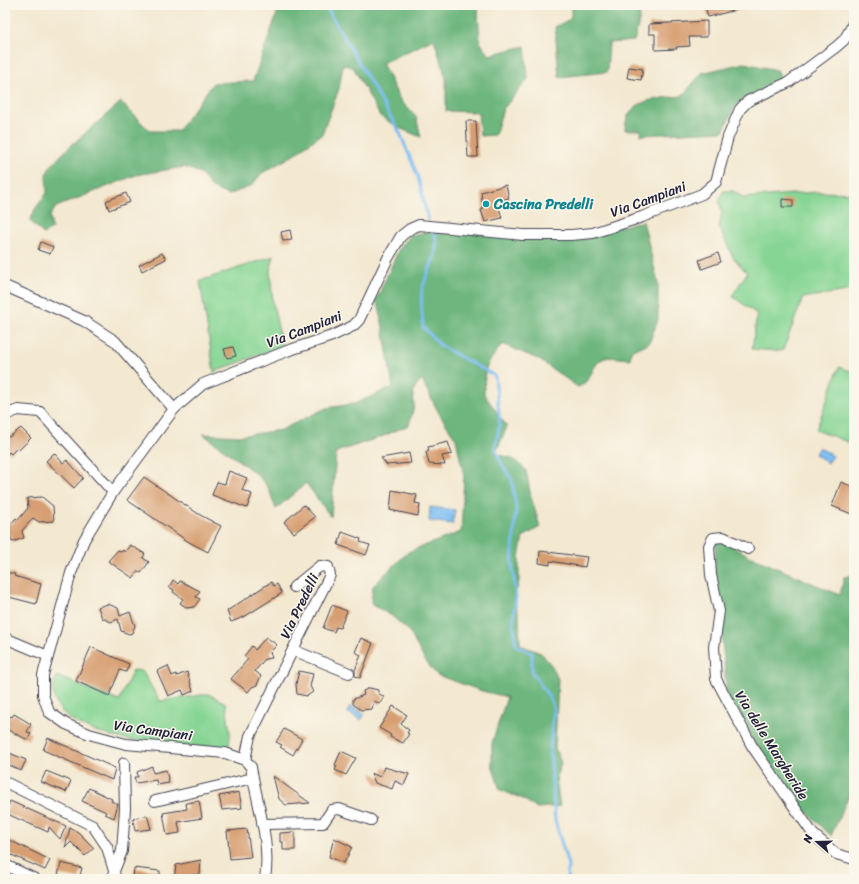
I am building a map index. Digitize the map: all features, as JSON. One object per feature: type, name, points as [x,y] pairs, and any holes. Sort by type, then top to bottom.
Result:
[{"type":"street","name":"Via Campiani","points":[[245,760],[225,753],[126,744],[89,734],[66,724],[49,712],[43,695],[43,675],[48,656],[71,573],[84,540],[114,492],[174,409],[203,384],[287,351],[332,336],[353,326],[361,316],[388,258],[401,236],[410,229],[419,225],[523,235],[571,235],[593,233],[642,217],[702,194],[716,182],[728,137],[740,109],[748,101],[788,82],[836,47],[844,40],[854,20]]},
{"type":"street","points":[[5,286],[84,321],[115,341],[174,409]]},
{"type":"street","points":[[5,415],[18,410],[40,412],[114,492]]},
{"type":"street","name":"Via delle Margheride","points":[[748,549],[723,537],[713,538],[709,546],[711,575],[719,611],[714,647],[716,679],[752,746],[813,834],[836,854],[854,859]]},
{"type":"street","name":"Via Predelli","points":[[245,760],[250,736],[330,575],[328,567],[320,566],[294,587]]},
{"type":"street","points":[[5,638],[48,656]]},
{"type":"street","name":"Via Predelli","points":[[293,650],[349,673]]},
{"type":"street","points":[[245,760],[251,767],[262,824],[268,861],[265,879]]},
{"type":"street","points":[[114,875],[122,851],[125,809],[124,763]]},
{"type":"street","points":[[155,801],[253,778]]},
{"type":"street","points":[[5,782],[92,826],[106,847],[114,875]]},
{"type":"street","points":[[262,824],[323,823],[332,810],[339,809],[371,820]]},
{"type":"street","points":[[5,865],[35,879]]},
{"type":"green space","points":[[280,5],[480,5],[478,12],[480,42],[489,55],[525,46],[528,79],[503,109],[495,135],[480,136],[478,112],[446,111],[446,78],[434,39],[382,63],[400,100],[416,117],[421,137],[399,128],[380,116],[353,67],[343,65],[339,89],[322,134],[292,156],[262,173],[251,186],[228,195],[212,188],[200,173],[184,167],[136,175],[56,207],[50,216],[52,229],[43,234],[30,221],[35,209],[47,193],[46,174],[51,166],[67,149],[121,102],[150,131],[178,131],[213,83],[253,81]]},
{"type":"green space","points":[[573,5],[638,5],[640,18],[634,41],[609,43],[607,72],[559,77],[555,27],[570,19]]},
{"type":"green space","points":[[744,63],[777,70],[783,81],[743,99],[735,107],[723,131],[641,135],[641,130],[625,130],[627,119],[631,112],[644,102],[682,96],[702,73]]},
{"type":"green space","points":[[723,191],[733,191],[744,198],[817,192],[854,193],[853,290],[803,298],[783,350],[752,349],[757,314],[732,296],[747,273],[733,257],[719,228],[722,212],[719,201]]},
{"type":"green space","points":[[643,221],[658,283],[658,320],[649,343],[631,351],[630,359],[611,357],[600,360],[587,381],[578,387],[538,359],[502,344],[489,362],[485,371],[484,394],[507,427],[495,454],[512,458],[526,470],[531,497],[540,527],[523,537],[519,557],[519,581],[514,600],[519,616],[520,645],[541,653],[552,666],[558,679],[555,748],[561,763],[556,780],[560,806],[537,808],[521,798],[500,790],[492,765],[492,743],[507,697],[482,691],[437,675],[424,659],[409,631],[392,616],[371,604],[373,586],[408,552],[461,532],[464,476],[456,439],[440,415],[421,379],[413,392],[414,406],[409,425],[381,437],[336,452],[331,517],[306,483],[276,509],[269,489],[259,476],[203,434],[239,436],[281,430],[326,408],[354,404],[393,387],[380,310],[376,301],[399,249],[411,235],[431,231],[571,239]]},
{"type":"green space","points":[[274,256],[270,271],[273,304],[282,346],[214,372],[200,281]]},
{"type":"green space","points":[[839,367],[854,372],[853,444],[816,430]]},
{"type":"green space","points":[[724,541],[749,556],[840,595],[844,577],[854,575],[854,784],[831,836],[790,795],[755,749],[746,722],[727,698],[722,637],[714,575],[716,542]]},
{"type":"green space","points":[[133,670],[142,671],[160,701],[208,694],[226,703],[230,732],[229,750],[157,744],[129,740],[101,733],[78,724],[61,711],[53,693],[53,686],[57,676],[119,701]]},
{"type":"water","points":[[819,447],[833,456],[828,463],[815,454]]},
{"type":"water","points":[[430,507],[455,510],[453,524],[429,521]]},
{"type":"water","points":[[350,706],[365,714],[361,720],[347,712]]},
{"type":"building","points":[[705,5],[744,5],[744,8],[708,17]]},
{"type":"building","points":[[707,21],[707,37],[689,37],[690,46],[676,47],[677,49],[655,50],[655,34],[649,34],[649,24]]},
{"type":"building","points":[[629,67],[643,69],[641,80],[627,78]]},
{"type":"building","points":[[466,121],[476,121],[478,157],[468,157]]},
{"type":"building","name":"Cascina Predelli","points":[[506,185],[509,198],[497,201],[502,218],[485,222],[481,210],[483,209],[481,192]]},
{"type":"building","points":[[126,193],[130,202],[109,210],[106,201]]},
{"type":"building","points":[[782,199],[793,200],[793,207],[782,207]]},
{"type":"building","points":[[290,230],[292,240],[283,241],[281,232]]},
{"type":"building","points":[[41,242],[53,247],[50,254],[38,250]]},
{"type":"building","points":[[162,253],[166,259],[142,271],[139,265]]},
{"type":"building","points":[[718,253],[721,262],[702,269],[699,260]]},
{"type":"building","points":[[233,347],[236,356],[227,358],[224,349]]},
{"type":"building","points":[[21,428],[31,438],[19,450],[17,448],[11,454],[9,452],[5,457],[5,434],[9,437]]},
{"type":"building","points":[[448,442],[452,454],[442,456],[445,465],[429,464],[426,452],[429,451],[428,447]]},
{"type":"building","points":[[54,453],[63,463],[67,460],[83,478],[74,488],[46,461]]},
{"type":"building","points":[[409,453],[411,463],[387,465],[381,458]]},
{"type":"building","points":[[229,471],[247,478],[242,490],[252,494],[247,508],[212,495],[217,482],[225,484]]},
{"type":"building","points":[[144,477],[200,515],[221,526],[208,552],[189,542],[127,500]]},
{"type":"building","points":[[841,482],[854,487],[854,515],[832,506]]},
{"type":"building","points":[[392,490],[417,495],[415,503],[420,504],[418,516],[390,510]]},
{"type":"building","points":[[42,497],[53,506],[54,521],[39,522],[33,518],[22,531],[24,538],[12,542],[10,535],[5,534],[5,522],[12,523],[16,518],[18,520],[28,508],[27,498]]},
{"type":"building","points":[[304,505],[315,517],[294,533],[284,522]]},
{"type":"building","points":[[342,532],[361,539],[360,542],[370,545],[366,555],[338,545]]},
{"type":"building","points":[[130,545],[145,554],[143,558],[149,562],[141,573],[138,571],[133,578],[108,561],[118,550],[122,552],[123,550],[125,552]]},
{"type":"building","points":[[540,551],[587,557],[585,567],[550,561],[550,565],[539,563]]},
{"type":"building","points":[[5,572],[15,574],[14,576],[41,584],[36,604],[5,596]]},
{"type":"building","points":[[173,580],[178,584],[180,581],[200,591],[196,597],[200,599],[194,607],[187,608],[180,603],[183,599],[169,587]]},
{"type":"building","points":[[271,582],[274,586],[277,584],[282,593],[244,617],[231,622],[227,611]]},
{"type":"building","points":[[108,604],[118,608],[120,616],[130,612],[135,626],[132,633],[129,634],[121,631],[118,619],[111,622],[102,618],[98,607]]},
{"type":"building","points":[[332,605],[347,611],[340,628],[336,627],[334,632],[323,628]]},
{"type":"building","points":[[266,637],[277,645],[270,652],[272,658],[265,659],[255,671],[261,676],[257,685],[252,687],[248,692],[231,679],[248,659],[244,656],[252,646],[255,650]]},
{"type":"building","points":[[361,638],[373,643],[360,678],[355,676],[355,670],[361,655],[355,652]]},
{"type":"building","points":[[91,647],[129,664],[126,672],[120,670],[109,696],[76,681]]},
{"type":"building","points":[[168,666],[172,676],[176,674],[177,676],[187,672],[193,691],[184,695],[182,690],[168,696],[157,671]]},
{"type":"building","points":[[299,671],[313,674],[310,686],[313,692],[307,696],[297,694],[296,684]]},
{"type":"building","points":[[370,688],[378,690],[378,693],[384,697],[380,704],[374,701],[372,709],[361,710],[353,704],[353,699],[364,695],[363,691]]},
{"type":"building","points":[[393,706],[407,715],[401,724],[409,730],[407,733],[409,734],[403,743],[390,737],[391,735],[379,728]]},
{"type":"building","points":[[5,714],[12,717],[14,714],[31,724],[27,732],[31,733],[28,740],[6,729],[8,725],[5,723]]},
{"type":"building","points":[[284,729],[302,739],[293,755],[280,747],[282,745],[276,742]]},
{"type":"building","points":[[48,738],[115,768],[112,780],[43,750]]},
{"type":"building","points":[[5,751],[26,760],[21,771],[5,763]]},
{"type":"building","points":[[341,751],[356,758],[346,775],[335,770],[337,766],[335,765]]},
{"type":"building","points":[[152,766],[153,773],[166,770],[169,783],[157,785],[156,780],[136,783],[134,777],[138,777],[137,772]]},
{"type":"building","points":[[384,767],[409,774],[404,785],[395,781],[392,789],[375,783],[371,773],[380,777]]},
{"type":"building","points":[[46,771],[71,781],[66,792],[41,782]]},
{"type":"building","points":[[273,776],[310,803],[286,805],[279,799]]},
{"type":"building","points":[[89,788],[112,799],[111,801],[118,804],[114,818],[105,814],[106,812],[82,801]]},
{"type":"building","points":[[239,792],[242,808],[222,810],[219,796]]},
{"type":"building","points":[[10,801],[66,826],[60,839],[49,827],[48,832],[5,813]]},
{"type":"building","points":[[199,801],[202,818],[178,822],[180,833],[167,835],[163,813],[187,809],[186,803]]},
{"type":"building","points":[[147,815],[151,829],[135,831],[133,819]]},
{"type":"building","points":[[70,828],[78,832],[94,848],[85,856],[71,842],[65,848]]},
{"type":"building","points":[[247,829],[251,857],[230,859],[227,831]]},
{"type":"building","points":[[295,832],[295,850],[283,850],[283,842],[280,842],[280,833]]},
{"type":"building","points":[[5,838],[50,860],[45,870],[5,852]]},
{"type":"building","points":[[334,838],[352,847],[344,863],[329,857]]},
{"type":"building","points":[[201,860],[200,874],[191,875],[191,879],[174,879],[176,865]]},
{"type":"building","points":[[61,863],[82,868],[79,879],[58,875]]},
{"type":"building","points":[[134,868],[160,871],[160,879],[133,879]]},
{"type":"waterway","points":[[325,5],[400,133],[418,177],[428,220]]},
{"type":"waterway","points":[[434,233],[436,240],[435,253],[422,291],[421,301],[423,327],[441,346],[495,376],[500,423],[495,448],[502,465],[512,480],[516,508],[512,562],[516,597],[513,621],[516,645],[532,653],[532,672],[549,697],[554,709],[550,748],[555,820],[568,865],[567,879]]},
{"type":"place","name":"Cascina Predelli","points":[[486,204]]}]
